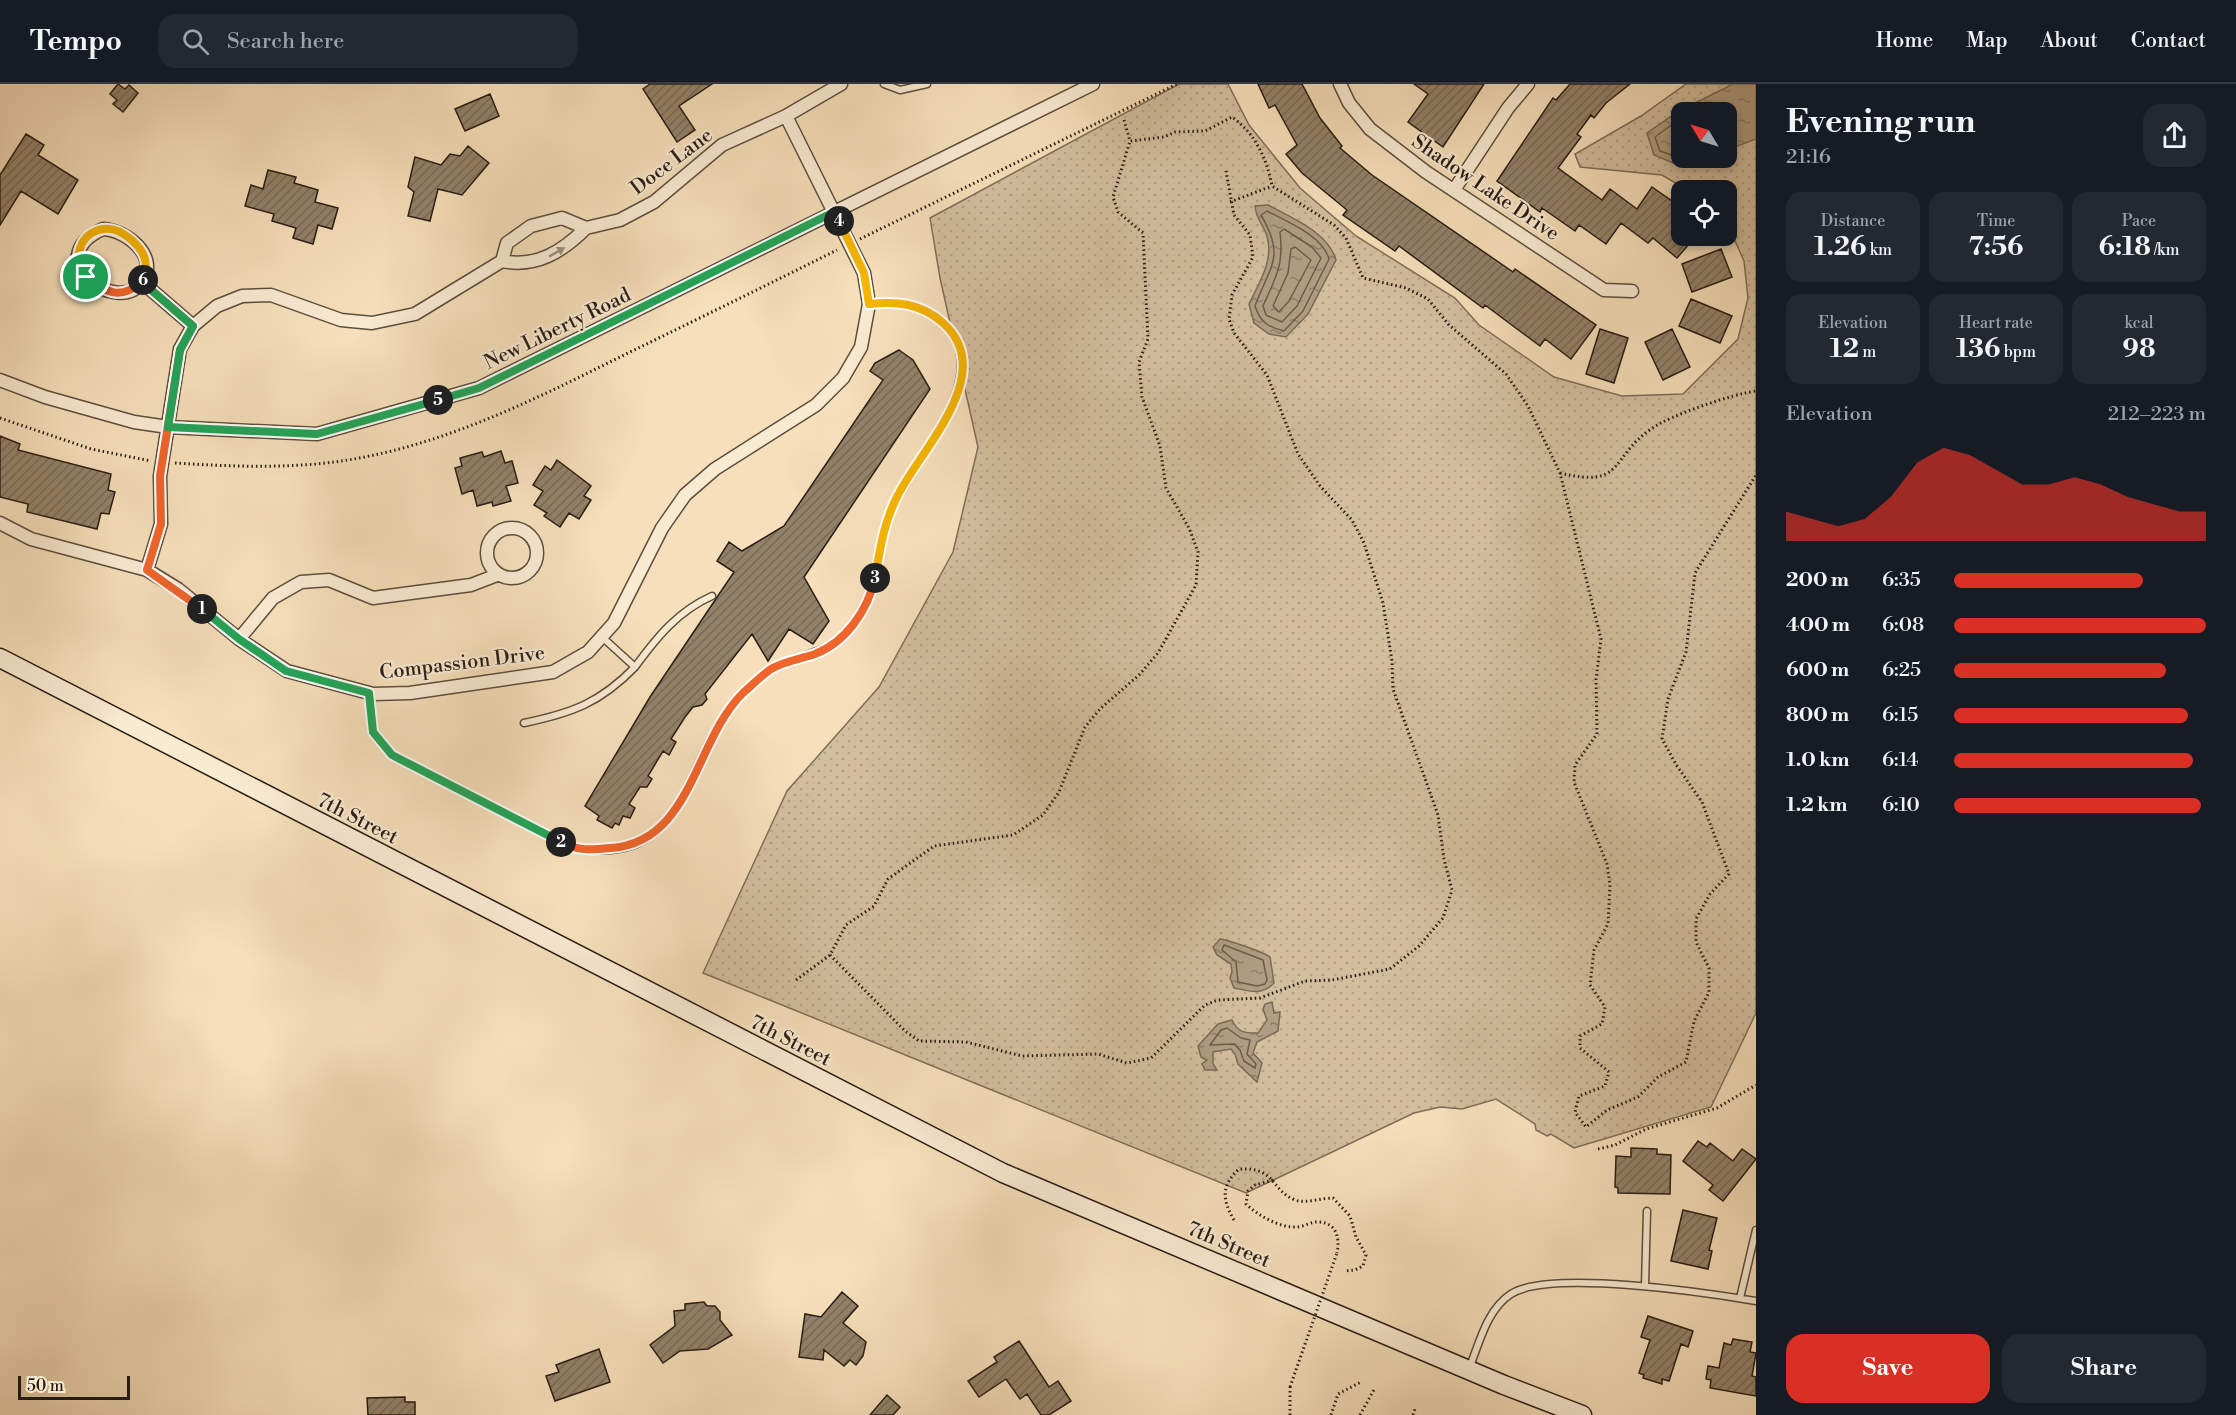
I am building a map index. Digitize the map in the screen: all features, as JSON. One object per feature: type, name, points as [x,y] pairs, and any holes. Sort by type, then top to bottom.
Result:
[{"type":"street","name":"Doce Lane","points":[[502,261],[520,265],[545,259],[569,245],[586,228],[620,220],[654,202],[722,145],[786,116],[841,84]]},
{"type":"street","name":"New Liberty Road","points":[[0,380],[104,415],[168,427],[317,434],[479,388],[1093,84]]},
{"type":"street","name":"Shadow Lake Drive","points":[[1340,84],[1349,103],[1370,129],[1454,190],[1604,290],[1632,291]]},
{"type":"street","points":[[1454,190],[1508,108],[1528,84]]},
{"type":"street","name":"Compassion Drive","points":[[0,523],[31,539],[147,570],[178,589],[239,639],[286,671],[369,693],[410,693],[554,672],[588,652],[614,623],[662,528],[685,495],[715,469],[816,405],[843,378],[861,347],[869,304],[864,273],[786,116]]},
{"type":"street","points":[[147,570],[161,524],[160,476],[180,350],[193,326],[217,306],[242,296],[271,295],[341,320],[372,323],[415,314],[502,261],[507,243],[531,226],[562,218],[586,228]]},
{"type":"street","points":[[103,229],[116,230],[137,244],[144,256],[147,267],[142,282],[131,290],[107,292],[86,277],[80,269],[77,257],[80,245],[90,235],[103,229]]},
{"type":"street","points":[[142,282],[193,326]]},
{"type":"street","points":[[239,639],[273,598],[301,582],[329,580],[373,598],[471,585],[497,575],[514,579],[523,576],[533,567],[537,550],[529,534],[514,528],[506,529],[491,538],[486,555],[488,564],[497,575]]},
{"type":"street","name":"7th Street","points":[[0,658],[1003,1173],[1468,1370],[1582,1415]]},
{"type":"lane","points":[[884,84],[900,90],[927,84]]},
{"type":"lane","points":[[369,693],[373,732],[392,755],[570,846],[590,851],[619,848],[632,845],[658,831],[675,810],[717,729],[742,694],[773,668],[825,650],[855,621],[873,587],[885,527],[897,496],[955,400],[962,374],[962,361],[956,343],[945,325],[934,316],[908,304],[895,302],[869,304]]},
{"type":"lane","points":[[524,723],[568,714],[615,688],[680,614],[712,596]]},
{"type":"lane","points":[[602,638],[635,667]]},
{"type":"lane","points":[[1645,1286],[1647,1211]]},
{"type":"lane","points":[[1740,1298],[1756,1230]]},
{"type":"lane","points":[[1468,1370],[1497,1306],[1511,1294],[1527,1287],[1570,1283],[1645,1286],[1756,1301]]},
{"type":"path","points":[[1130,141],[1164,137],[1175,132],[1205,131],[1232,117],[1245,126],[1268,164],[1272,186],[1334,225],[1346,238],[1363,278],[1406,288],[1428,299],[1449,325],[1506,374],[1528,406],[1560,473],[1601,639],[1596,679],[1597,734],[1575,765],[1574,782],[1606,864],[1610,885],[1608,924],[1594,950],[1590,986],[1605,1007],[1602,1024],[1580,1036],[1580,1048],[1609,1072],[1605,1086],[1579,1095],[1575,1112],[1586,1127],[1607,1110],[1638,1097],[1658,1077],[1686,1062],[1694,1021],[1709,992],[1708,968],[1696,942],[1696,920],[1710,894],[1729,874],[1702,802],[1677,766],[1662,739],[1668,699],[1686,652],[1695,573],[1756,475]]},
{"type":"path","points":[[796,981],[830,955],[846,925],[874,906],[888,879],[934,846],[1013,835],[1043,815],[1059,792],[1084,727],[1100,709],[1140,675],[1158,653],[1196,585],[1198,552],[1189,528],[1166,488],[1160,446],[1142,397],[1139,362],[1148,339],[1143,233],[1118,212],[1113,197],[1130,141],[1124,120]]},
{"type":"path","points":[[830,955],[905,1031],[920,1041],[966,1042],[1022,1056],[1098,1054],[1127,1063],[1151,1058],[1205,1005],[1260,998],[1305,981],[1332,980],[1390,969],[1419,946],[1443,918],[1452,890],[1444,859],[1438,815],[1393,689],[1383,603],[1364,543],[1352,520],[1320,486],[1298,454],[1267,375],[1234,333],[1230,319],[1232,295],[1253,257],[1250,235],[1234,215],[1226,171]]},
{"type":"path","points":[[1230,202],[1272,186]]},
{"type":"path","points":[[1560,473],[1586,479],[1599,478],[1613,470],[1640,437],[1653,427],[1735,395],[1756,391]]},
{"type":"path","points":[[1598,1149],[1615,1145],[1646,1130],[1717,1108],[1756,1085]]},
{"type":"path","points":[[1234,1220],[1228,1210],[1227,1180],[1239,1169],[1255,1168],[1273,1180],[1293,1199],[1306,1202],[1333,1198],[1350,1215],[1356,1237],[1366,1255],[1363,1266],[1355,1270],[1344,1271]]},
{"type":"path","points":[[1273,1180],[1255,1185],[1248,1191],[1246,1204],[1255,1212],[1295,1228],[1319,1221],[1332,1226],[1337,1233],[1337,1253],[1290,1387],[1290,1415]]},
{"type":"path","points":[[1331,1415],[1338,1394],[1361,1382]]},
{"type":"path","points":[[1360,1415],[1375,1388]]},
{"type":"path","points":[[1413,1415],[1415,1409]]},
{"type":"shaded area","points":[[1179,84],[1228,84],[1249,125],[1300,188],[1356,236],[1455,298],[1479,325],[1554,377],[1622,396],[1683,394],[1738,339],[1748,298],[1744,261],[1737,245],[1737,180],[1671,180],[1662,175],[1580,167],[1575,154],[1641,116],[1686,84],[1756,84],[1756,1013],[1711,1107],[1574,1148],[1551,1134],[1547,1136],[1536,1130],[1535,1124],[1496,1099],[1462,1109],[1440,1107],[1414,1113],[1246,1193],[703,973],[787,791],[879,687],[953,552],[978,447],[940,278],[930,218]]},
{"type":"water","points":[[1733,84],[1756,84],[1756,139],[1737,146],[1737,102],[1697,102]]},
{"type":"water","points":[[1671,116],[1671,162],[1654,155],[1647,133]]},
{"type":"water","points":[[1268,205],[1317,234],[1332,250],[1336,260],[1308,314],[1286,337],[1269,334],[1254,323],[1249,304],[1261,280],[1269,254],[1267,236],[1255,206]]},
{"type":"water","points":[[1220,939],[1246,946],[1270,957],[1274,983],[1260,991],[1234,988],[1230,978],[1231,964],[1217,955],[1213,947]]},
{"type":"water","points":[[1272,1002],[1274,1013],[1280,1012],[1278,1031],[1257,1042],[1253,1053],[1262,1063],[1257,1082],[1238,1064],[1231,1049],[1213,1052],[1213,1064],[1217,1070],[1205,1070],[1202,1064],[1207,1060],[1201,1057],[1198,1046],[1218,1024],[1232,1020],[1242,1031],[1258,1033],[1267,1020],[1263,1009],[1265,1004]]},
{"type":"building","points":[[118,84],[125,89],[129,85],[138,93],[123,112],[113,104],[117,100],[110,94]]},
{"type":"building","points":[[650,84],[712,84],[679,106],[695,130],[677,142],[643,89]]},
{"type":"building","points":[[1258,84],[1302,84],[1320,118],[1342,146],[1340,148],[1372,175],[1513,272],[1515,269],[1596,325],[1571,359],[1545,339],[1540,346],[1485,305],[1483,308],[1399,246],[1395,251],[1343,215],[1347,210],[1302,173],[1286,154],[1297,145],[1275,105],[1269,108]]},
{"type":"building","points":[[1414,84],[1484,84],[1443,147],[1408,122],[1428,94]]},
{"type":"building","points":[[1570,84],[1630,84],[1606,103],[1594,118],[1591,115],[1577,134],[1581,137],[1558,168],[1602,200],[1610,189],[1637,209],[1652,187],[1671,200],[1671,246],[1687,246],[1677,258],[1653,238],[1648,243],[1621,223],[1606,244],[1579,225],[1575,231],[1542,208],[1540,212],[1497,181],[1553,98],[1556,100]]},
{"type":"building","points":[[490,94],[499,116],[465,131],[455,109]]},
{"type":"building","points":[[26,134],[44,145],[38,155],[78,180],[58,214],[21,191],[0,225],[0,175]]},
{"type":"building","points":[[468,146],[489,163],[462,195],[438,189],[430,221],[408,216],[414,192],[408,187],[415,157],[441,165],[450,154],[460,156]]},
{"type":"building","points":[[268,170],[296,177],[294,183],[318,190],[315,202],[338,208],[332,229],[318,225],[313,244],[293,238],[296,228],[272,221],[274,214],[245,206],[251,185],[263,189]]},
{"type":"building","points":[[1721,249],[1732,277],[1692,292],[1682,264]]},
{"type":"building","points":[[1691,299],[1732,316],[1720,343],[1679,326]]},
{"type":"building","points":[[1600,329],[1628,338],[1614,383],[1586,374]]},
{"type":"building","points":[[1672,329],[1690,367],[1663,380],[1645,342]]},
{"type":"building","points":[[899,350],[913,360],[930,389],[804,577],[829,621],[813,644],[789,629],[768,661],[752,634],[705,694],[707,699],[702,705],[693,707],[685,717],[671,739],[676,742],[669,755],[663,751],[648,776],[652,779],[647,787],[640,787],[629,804],[635,808],[630,818],[623,816],[619,825],[615,823],[612,828],[597,820],[599,816],[585,806],[650,697],[734,572],[717,561],[729,542],[742,551],[784,526],[883,380],[870,371],[875,363]]},
{"type":"building","points":[[0,436],[20,444],[18,450],[111,474],[108,490],[115,492],[109,514],[101,513],[97,529],[27,512],[28,504],[0,497]]},
{"type":"building","points":[[501,451],[505,463],[512,461],[518,483],[506,486],[511,501],[493,506],[492,502],[477,506],[473,490],[462,494],[455,468],[462,466],[460,458],[482,452],[484,457]]},
{"type":"building","points":[[557,460],[591,486],[584,496],[591,500],[579,519],[569,513],[560,527],[544,516],[547,513],[534,505],[543,491],[533,485],[545,466],[551,470]]},
{"type":"building","points":[[1698,1141],[1707,1147],[1710,1143],[1733,1161],[1742,1149],[1756,1159],[1723,1201],[1709,1190],[1713,1185],[1683,1161]]},
{"type":"building","points":[[1631,1148],[1657,1149],[1657,1154],[1671,1155],[1670,1194],[1618,1193],[1618,1188],[1615,1187],[1616,1156],[1631,1157]]},
{"type":"building","points":[[1683,1210],[1717,1218],[1709,1250],[1712,1251],[1708,1269],[1671,1261]]},
{"type":"building","points":[[842,1292],[858,1306],[843,1323],[866,1342],[863,1356],[856,1365],[850,1360],[844,1366],[824,1350],[823,1360],[799,1357],[805,1314],[821,1317]]},
{"type":"building","points":[[704,1302],[707,1306],[715,1306],[720,1312],[720,1320],[732,1335],[708,1349],[680,1351],[663,1363],[650,1345],[675,1326],[674,1311],[685,1310],[685,1304]]},
{"type":"building","points":[[1648,1316],[1693,1331],[1688,1347],[1681,1344],[1669,1381],[1662,1379],[1662,1384],[1643,1378],[1644,1375],[1639,1373],[1650,1340],[1641,1337]]},
{"type":"building","points":[[1733,1339],[1752,1342],[1750,1352],[1756,1353],[1752,1376],[1756,1377],[1756,1396],[1710,1388],[1711,1380],[1706,1379],[1708,1366],[1719,1368],[1724,1343],[1731,1345]]},
{"type":"building","points":[[1019,1341],[1049,1387],[1058,1381],[1071,1401],[1049,1415],[1041,1415],[1027,1394],[1020,1399],[1006,1379],[979,1397],[968,1381],[997,1362],[994,1357]]},
{"type":"building","points":[[599,1349],[610,1382],[555,1401],[546,1376],[559,1372],[556,1365]]},
{"type":"building","points":[[887,1395],[900,1407],[893,1415],[870,1415]]},
{"type":"building","points":[[405,1397],[405,1402],[415,1402],[415,1415],[368,1415],[367,1398]]},
{"type":"route","points":[[86,277],[80,269],[77,257],[80,245],[90,235],[103,229],[116,230],[137,244],[144,256],[147,267],[142,282],[193,326],[180,350],[168,427],[317,434],[479,388],[834,212],[864,273],[869,304],[895,302],[908,304],[934,316],[951,331],[962,361],[962,374],[960,386],[949,413],[905,482],[887,518],[877,558],[873,587],[863,610],[848,630],[825,650],[773,668],[742,694],[717,729],[675,810],[658,831],[632,845],[590,851],[570,846],[392,755],[373,732],[369,716],[369,693],[286,671],[239,639],[178,589],[147,570],[161,524],[160,476],[180,350],[193,326],[142,282],[131,290],[120,293],[107,292],[86,277]]}]
